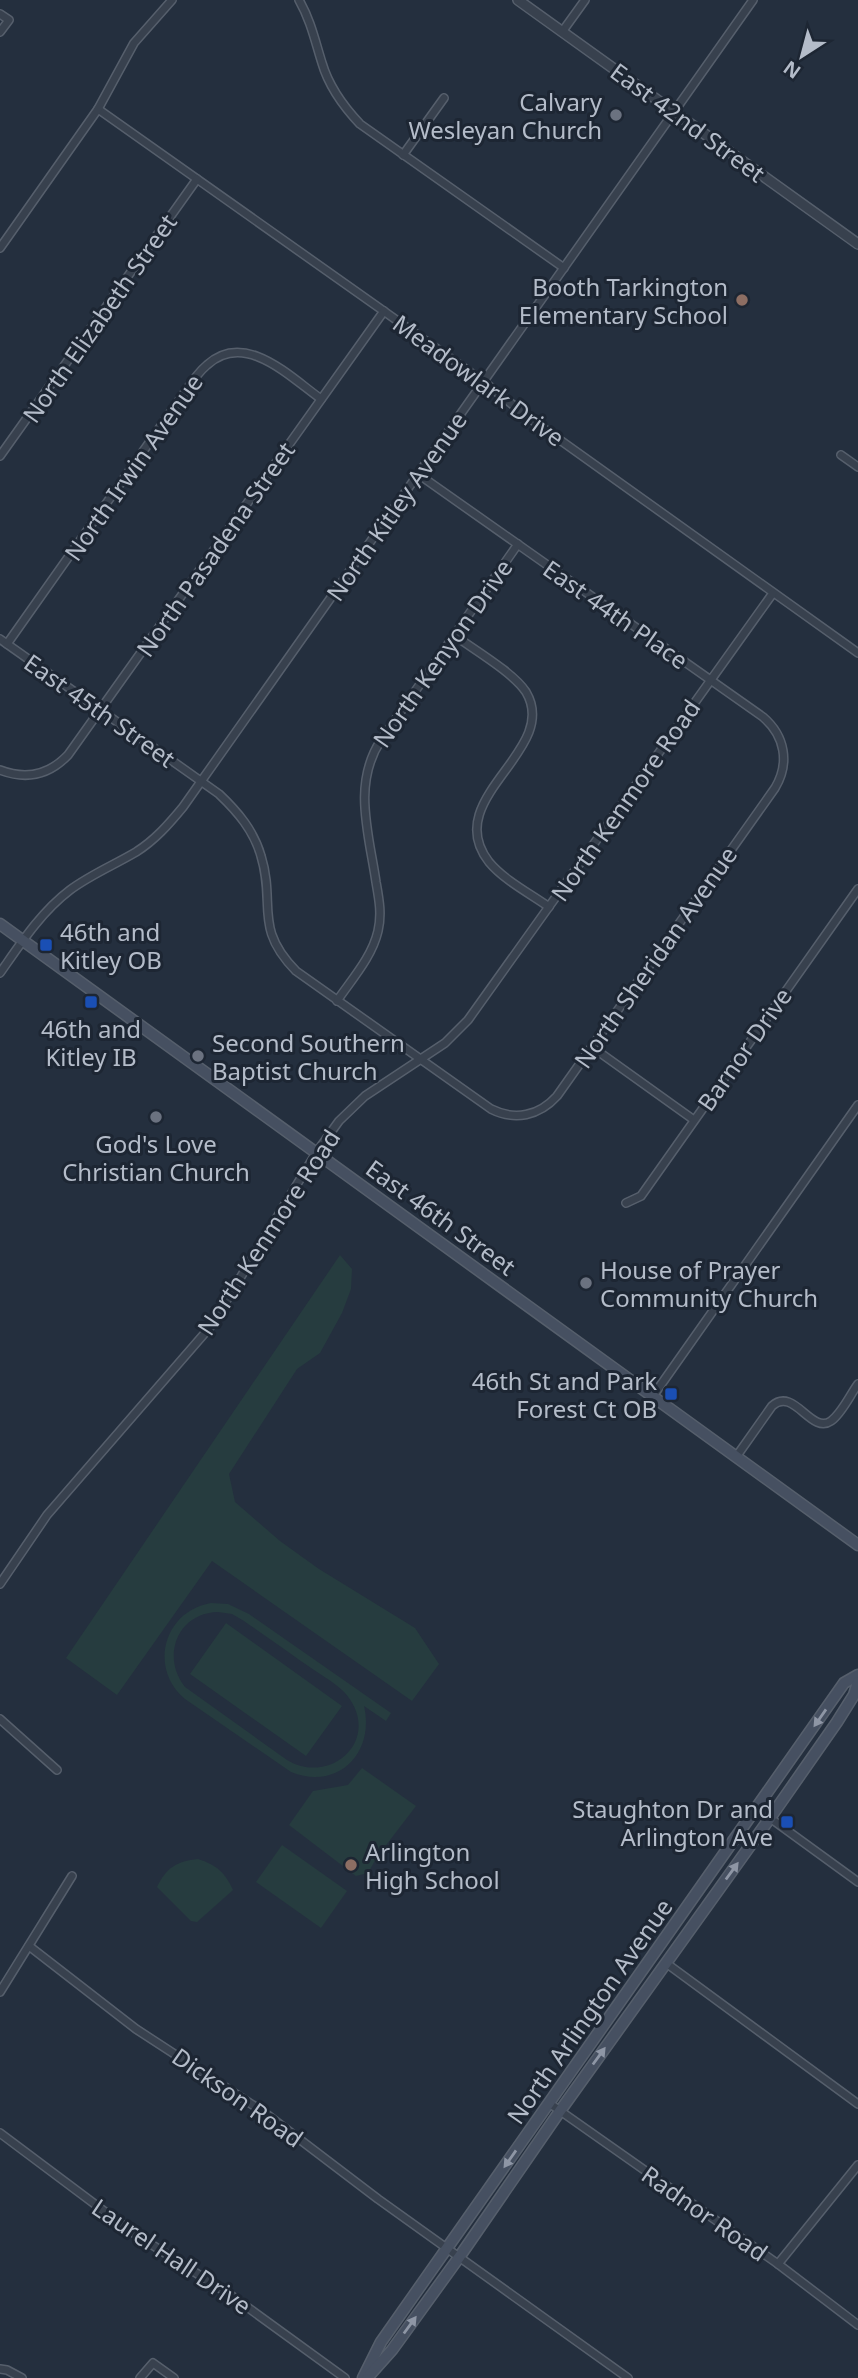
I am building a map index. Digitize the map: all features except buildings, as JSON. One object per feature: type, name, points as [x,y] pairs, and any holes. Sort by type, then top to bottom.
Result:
[{"type":"main road","name":"East 46th Street","points":[[0,924],[858,1545]]},
{"type":"main road","name":"North Arlington Avenue","points":[[365,2378],[380,2342],[844,1683],[858,1675]]},
{"type":"main road","name":"North Arlington Avenue","points":[[365,2378],[392,2350],[460,2256],[559,2111],[837,1722],[854,1695],[858,1682]]},
{"type":"street","points":[[0,248],[97,109],[134,43],[172,0]]},
{"type":"street","points":[[299,0],[313,28],[322,64],[335,93],[360,124],[564,268]]},
{"type":"street","name":"East 42nd Street","points":[[518,0],[858,244]]},
{"type":"street","points":[[562,32],[585,0]]},
{"type":"street","name":"North Kitley Avenue","points":[[0,972],[22,940],[55,902],[70,890],[135,852],[161,832],[183,807],[753,0]]},
{"type":"street","points":[[0,14],[9,20],[0,32]]},
{"type":"street","points":[[403,155],[444,98]]},
{"type":"street","name":"Meadowlark Drive","points":[[97,109],[384,310],[858,653]]},
{"type":"street","name":"North Elizabeth Street","points":[[0,456],[197,179]]},
{"type":"street","name":"North Pasadena Street","points":[[0,770],[13,775],[34,775],[63,761],[384,310]]},
{"type":"street","name":"North Irwin Avenue","points":[[7,644],[209,362],[232,352],[252,353],[264,358],[321,399]]},
{"type":"street","points":[[841,455],[858,467]]},
{"type":"street","name":"East 44th Place","points":[[418,474],[763,717],[774,728],[781,741],[784,753],[782,773]]},
{"type":"street","name":"North Kenyon Drive","points":[[337,1000],[369,954],[379,928],[380,903],[363,797],[369,761],[518,544]]},
{"type":"street","name":"North Kenmore Road","points":[[0,1584],[47,1515],[211,1326],[316,1153],[339,1121],[358,1101],[445,1043],[463,1027],[773,593]]},
{"type":"street","points":[[454,635],[516,680],[530,699],[532,720],[529,732],[482,805],[478,837],[485,856],[499,872],[549,907]]},
{"type":"street","name":"East 45th Street","points":[[0,639],[219,794],[239,814],[257,844],[266,875],[267,915],[278,950],[296,971],[491,1109],[511,1116]]},
{"type":"street","name":"North Sheridan Avenue","points":[[511,1116],[531,1114],[547,1106],[557,1096],[775,788],[782,773]]},
{"type":"street","name":"Barnor Drive","points":[[626,1203],[640,1196],[858,889]]},
{"type":"street","points":[[592,1047],[694,1120]]},
{"type":"street","points":[[653,1396],[858,1105]]},
{"type":"street","points":[[736,1457],[778,1401],[788,1402],[817,1422],[827,1423],[834,1418],[858,1384]]},
{"type":"street","points":[[0,1719],[57,1770]]},
{"type":"street","points":[[770,1818],[858,1882]]},
{"type":"street","points":[[0,1992],[72,1876]]},
{"type":"street","name":"Dickson Road","points":[[29,1946],[136,2029],[265,2113],[378,2199],[628,2378]]},
{"type":"street","points":[[666,1963],[858,2104]]},
{"type":"street","name":"Radnor Road","points":[[550,2103],[778,2264],[858,2325]]},
{"type":"street","name":"Laurel Hall Drive","points":[[0,2133],[132,2231],[232,2296],[345,2378]]},
{"type":"street","points":[[778,2264],[858,2165]]},
{"type":"street","points":[[141,2378],[153,2363],[174,2378]]},
{"type":"street","points":[[0,2369],[8,2370],[22,2378]]},
{"type":"green space","points":[[340,1255],[352,1269],[351,1289],[342,1313],[320,1353],[297,1369],[229,1474],[235,1502],[280,1541],[319,1569],[415,1628],[439,1664],[412,1701],[212,1561],[117,1695],[66,1658]]},
{"type":"green space","points":[[211,1603],[228,1604],[249,1614],[391,1713],[386,1721],[364,1706],[364,1739],[358,1753],[338,1772],[308,1777],[291,1772],[185,1699],[174,1686],[167,1672],[166,1642],[182,1617],[195,1608]],"holes":[[[204,1614],[232,1614],[348,1696],[358,1717],[358,1732],[353,1745],[344,1756],[332,1764],[318,1767],[303,1766],[287,1760],[185,1687],[174,1663],[174,1650],[183,1628]]]},
{"type":"green space","points":[[226,1623],[342,1706],[306,1756],[190,1674]]},
{"type":"green space","points":[[362,1768],[416,1806],[368,1873],[356,1876],[289,1825],[313,1791],[348,1785]]},
{"type":"green space","points":[[282,1845],[347,1891],[321,1928],[256,1882]]},
{"type":"green space","points":[[198,1859],[220,1870],[233,1890],[197,1922],[191,1921],[157,1887],[173,1867]]},
{"type":"place","name":"Calvary Wesleyan Church","points":[[616,115]]},
{"type":"place","name":"Booth Tarkington Elementary School","points":[[742,300]]},
{"type":"place","name":"46th and Kitley OB","points":[[46,945]]},
{"type":"place","name":"46th and Kitley IB","points":[[91,1002]]},
{"type":"place","name":"Second Southern Baptist Church","points":[[198,1056]]},
{"type":"place","name":"God's Love Christian Church","points":[[156,1117]]},
{"type":"place","name":"House of Prayer Community Church","points":[[586,1283]]},
{"type":"place","name":"46th St and Park Forest Ct OB","points":[[671,1394]]},
{"type":"place","name":"Staughton Dr and Arlington Ave","points":[[787,1822]]},
{"type":"place","name":"Arlington High School","points":[[351,1865]]}]
